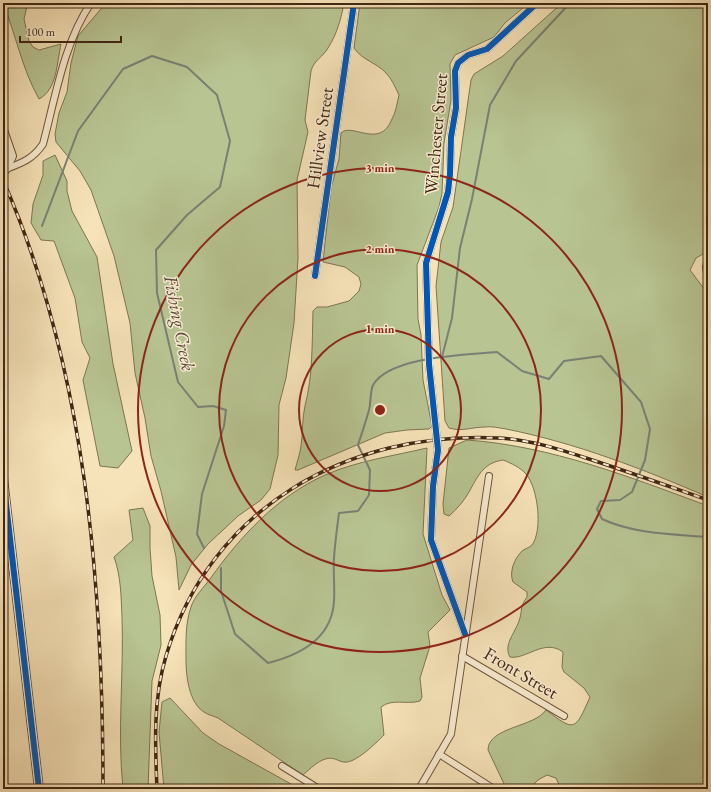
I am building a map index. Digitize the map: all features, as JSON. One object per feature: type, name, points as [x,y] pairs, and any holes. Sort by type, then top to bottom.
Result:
[{"type":"street","points":[[5,170],[27,161],[36,154],[43,144],[68,52],[78,25],[91,3]]},
{"type":"street","name":"Hillview Street","points":[[316,276],[354,3]]},
{"type":"street","name":"Winchester Street","points":[[465,634],[431,540],[433,486],[438,450],[428,356],[426,263],[448,192],[451,137],[456,108],[455,71],[458,63],[463,58],[487,49],[537,3]]},
{"type":"street","points":[[3,130],[12,156],[5,170]]},
{"type":"street","points":[[706,267],[708,279]]},
{"type":"street","points":[[419,789],[451,734],[489,476]]},
{"type":"street","points":[[3,478],[39,789]]},
{"type":"street","name":"Front Street","points":[[462,656],[564,716]]},
{"type":"street","points":[[439,754],[494,789]]},
{"type":"street","points":[[282,766],[319,789]]},
{"type":"green space","points":[[3,3],[32,3],[27,6],[24,19],[29,41],[33,47],[39,50],[61,44],[53,82],[45,95],[39,99],[28,76]]},
{"type":"green space","points":[[106,3],[344,3],[340,21],[334,37],[326,51],[314,64],[311,71],[305,120],[308,132],[297,180],[298,258],[294,323],[286,378],[279,405],[278,455],[270,489],[261,500],[238,516],[208,544],[191,565],[179,590],[176,557],[161,491],[151,456],[145,418],[135,373],[130,323],[114,256],[91,190],[80,171],[56,142],[55,134],[59,113],[67,92],[71,63],[78,36]]},
{"type":"green space","points":[[360,3],[529,3],[505,23],[494,37],[455,55],[450,64],[451,100],[444,143],[442,193],[439,207],[417,265],[418,319],[421,335],[423,380],[432,426],[429,429],[385,433],[295,470],[301,449],[303,415],[312,359],[313,311],[317,307],[327,307],[349,301],[359,291],[361,284],[359,277],[345,267],[323,262],[331,188],[339,159],[341,133],[352,131],[366,134],[381,133],[387,128],[393,116],[399,95],[392,80],[386,73],[361,56],[354,48]]},
{"type":"green space","points":[[562,3],[708,3],[708,251],[696,258],[690,270],[708,294],[708,497],[634,467],[584,449],[506,429],[493,427],[463,429],[449,428],[445,421],[436,286],[441,242],[453,207],[471,80],[474,74],[503,56]]},
{"type":"green space","points":[[55,155],[67,181],[67,191],[72,211],[97,257],[113,364],[132,451],[118,468],[100,466],[83,380],[90,358],[82,342],[75,298],[54,241],[41,240],[31,223],[33,204],[43,175],[43,161]]},
{"type":"green space","points":[[467,440],[498,443],[529,449],[590,464],[708,506],[708,789],[561,789],[556,778],[547,775],[538,780],[529,789],[506,788],[488,750],[490,742],[503,732],[540,716],[546,710],[563,722],[569,725],[573,724],[577,722],[581,716],[590,697],[584,688],[564,672],[562,667],[563,652],[556,648],[542,648],[522,656],[510,657],[508,648],[510,639],[517,626],[522,607],[527,597],[527,592],[513,582],[512,570],[519,554],[532,545],[535,538],[538,509],[534,489],[526,474],[516,466],[503,460],[486,467],[478,476],[458,508],[449,516],[444,514],[443,504],[449,448]]},
{"type":"green space","points":[[427,448],[423,534],[442,595],[450,610],[428,632],[430,646],[420,678],[422,697],[420,701],[395,702],[381,707],[384,735],[371,748],[354,760],[343,762],[331,758],[322,760],[303,775],[218,718],[204,712],[195,702],[189,689],[186,666],[187,626],[191,607],[199,592],[247,533],[275,506],[307,484],[337,470],[362,462]]},
{"type":"green space","points":[[143,508],[150,526],[152,576],[160,615],[161,645],[152,681],[148,789],[123,789],[121,768],[122,617],[119,579],[114,557],[133,540],[129,510]]},
{"type":"green space","points":[[170,698],[203,733],[219,744],[300,789],[164,789],[159,732],[162,702]]},
{"type":"waterway","points":[[442,357],[452,318],[460,248],[472,199],[490,105],[516,61],[570,3]]},
{"type":"waterway","name":"Fishing Creek","points":[[42,226],[78,131],[123,69],[152,56],[187,67],[217,95],[230,141],[220,187],[187,215],[156,250],[157,293],[178,382],[198,407],[213,406],[226,410],[224,426],[202,494],[197,534],[204,548]]},
{"type":"waterway","name":"Fishing Creek","points":[[221,568],[221,591],[235,634],[268,663],[292,655],[312,643],[321,635],[332,614],[334,601],[335,541],[339,513],[358,511],[369,495],[370,470],[358,445],[369,410],[373,385],[382,375],[395,368],[412,363],[449,356],[497,352],[522,371],[549,379],[564,361],[601,356],[641,402],[650,429],[645,460],[632,492],[620,500],[601,501],[597,509],[602,519],[627,528],[667,534],[708,537]]},
{"type":"railway","points":[[3,180],[31,252],[54,326],[71,402],[84,479],[93,556],[99,634],[103,789]]},
{"type":"railway","points":[[157,789],[156,722],[159,689],[166,656],[187,604],[215,559],[251,520],[292,489],[338,465],[388,448],[442,439],[497,438],[532,442],[555,448],[708,500]]},
{"type":"cycle path","points":[[315,276],[354,3]]},
{"type":"cycle path","points":[[465,634],[431,540],[433,486],[438,450],[429,364],[426,263],[448,192],[451,137],[456,108],[455,71],[458,63],[468,55],[487,49],[537,3]]},
{"type":"cycle path","points":[[3,478],[39,789]]}]
